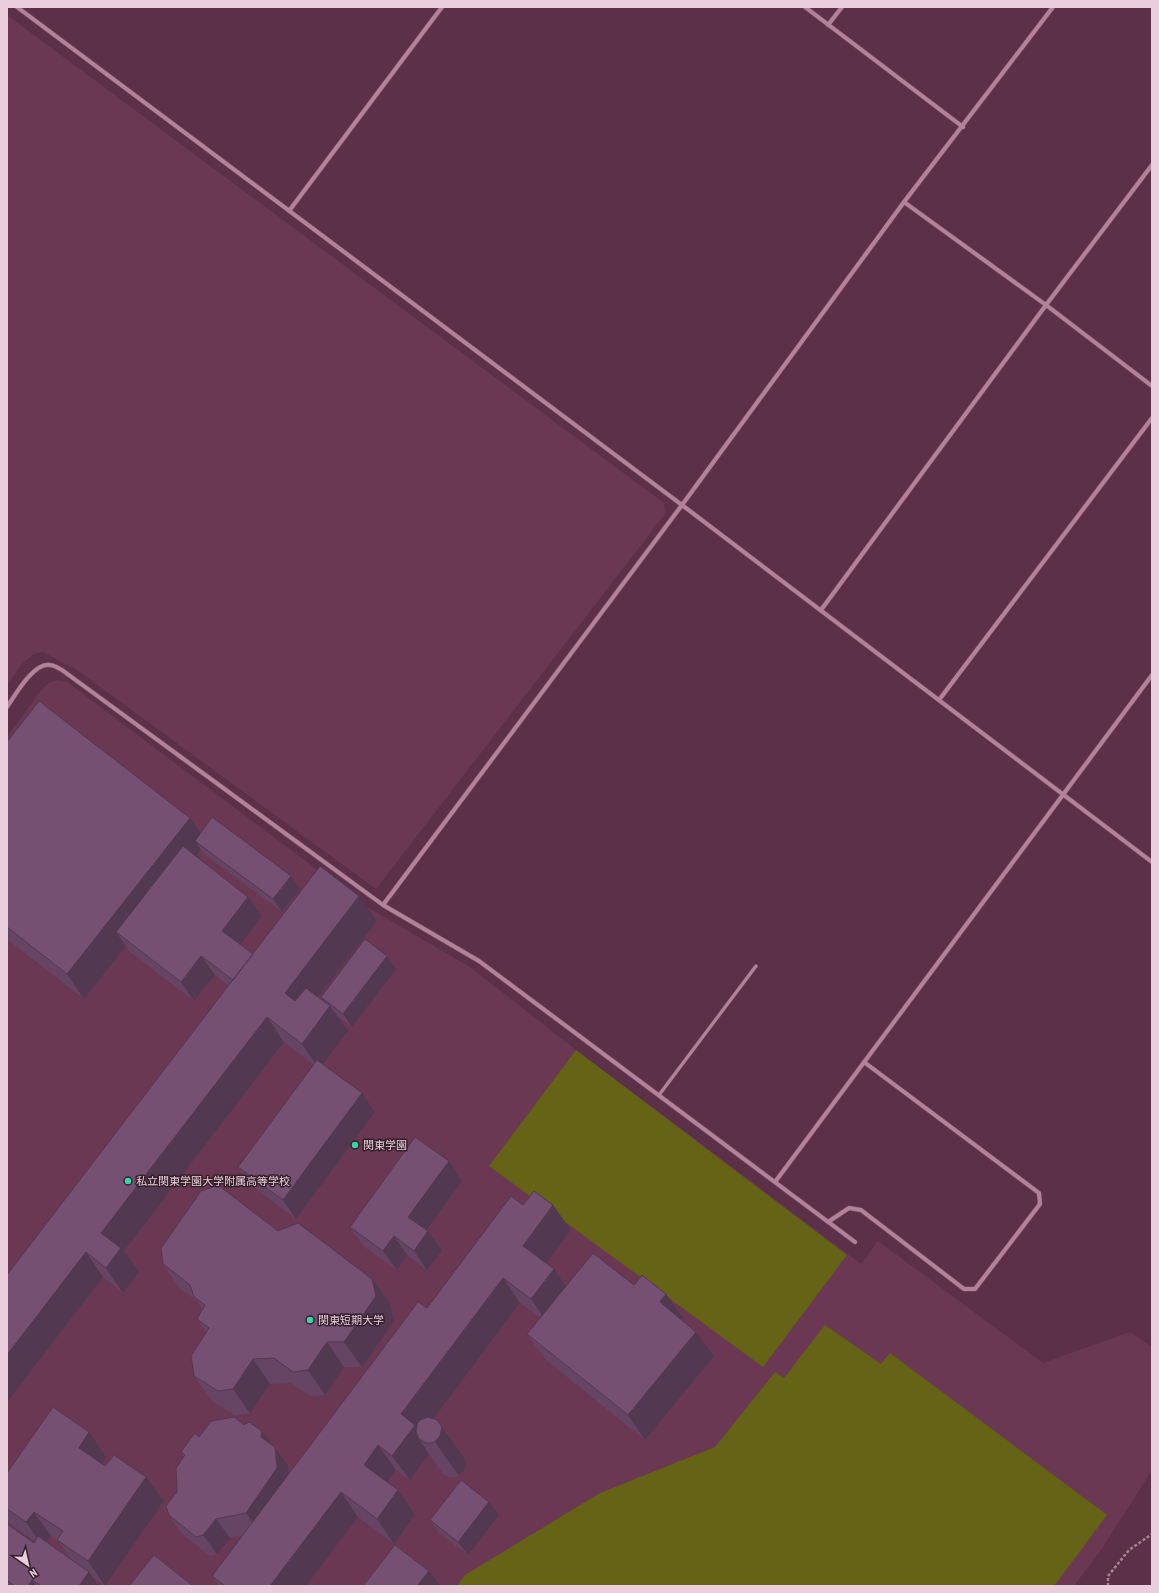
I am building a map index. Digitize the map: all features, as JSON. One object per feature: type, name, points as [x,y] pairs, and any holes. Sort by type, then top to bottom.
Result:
[{"type":"street","points":[[17,7],[682,505],[1152,862]]},
{"type":"street","points":[[289,212],[442,7]]},
{"type":"street","points":[[805,7],[963,127]]},
{"type":"street","points":[[828,25],[842,7]]},
{"type":"street","points":[[383,905],[682,505],[904,202],[963,127],[1053,7]]},
{"type":"street","points":[[821,610],[1046,305],[1152,165]]},
{"type":"street","points":[[904,202],[1046,305],[1152,386]]},
{"type":"street","points":[[939,700],[1152,418]]},
{"type":"street","points":[[7,707],[33,671],[42,666],[50,665],[62,670],[383,905],[479,961],[855,1242]]},
{"type":"street","points":[[775,1182],[1152,675]]},
{"type":"street","points":[[828,1222],[848,1208],[861,1210],[964,1289],[975,1289],[1040,1204],[1039,1193],[864,1062]]},
{"type":"lane","points":[[659,1095],[756,966]]},
{"type":"path","points":[[1108,1586],[1108,1576],[1129,1550],[1152,1534]]},
{"type":"shaded area","points":[[7,15],[664,503],[665,514],[376,889],[77,670],[43,652],[34,654],[23,663],[7,684]]},
{"type":"shaded area","name":"関東学園","points":[[56,680],[67,682],[367,907],[470,967],[576,1050],[861,1264],[878,1241],[1043,1363],[1130,1332],[1152,1347],[1152,1470],[1103,1547],[1074,1586],[7,1586],[7,737],[40,692],[47,684]]},
{"type":"shaded area","points":[[576,1050],[847,1255],[763,1367],[489,1166]]},
{"type":"shaded area","points":[[825,1325],[881,1364],[890,1353],[1107,1515],[1054,1586],[457,1586],[465,1575],[600,1493],[715,1447],[775,1372],[784,1378]]},
{"type":"building","points":[[39,701],[190,818],[67,974],[7,927],[7,742]]},
{"type":"building","points":[[212,817],[291,876],[273,899],[195,841]]},
{"type":"building","points":[[183,846],[248,897],[222,931],[253,954],[233,980],[201,956],[181,982],[116,932]]},
{"type":"building","points":[[320,866],[359,896],[285,993],[295,1001],[306,988],[330,1006],[302,1044],[267,1017],[101,1233],[121,1248],[106,1268],[86,1252],[7,1355],[7,1275]]},
{"type":"building","points":[[365,939],[387,956],[343,1014],[321,997]]},
{"type":"building","points":[[317,1060],[362,1093],[283,1200],[238,1167]]},
{"type":"building","points":[[415,1137],[449,1161],[408,1217],[428,1231],[414,1251],[394,1236],[383,1251],[350,1227]]},
{"type":"building","points":[[218,1185],[278,1231],[298,1223],[372,1279],[376,1296],[344,1342],[327,1342],[308,1370],[293,1372],[274,1358],[253,1359],[233,1389],[218,1391],[194,1376],[191,1356],[209,1328],[197,1319],[205,1305],[194,1297],[190,1285],[163,1264],[161,1248],[201,1191]]},
{"type":"building","points":[[534,1191],[553,1205],[523,1246],[554,1269],[531,1299],[503,1278],[401,1414],[415,1425],[392,1456],[378,1445],[364,1465],[398,1490],[377,1519],[341,1492],[270,1586],[225,1586],[212,1576],[418,1302],[427,1308],[511,1196],[523,1205]]},
{"type":"building","points":[[593,1253],[634,1285],[642,1275],[666,1294],[660,1302],[696,1332],[628,1415],[527,1334]]},
{"type":"building","points":[[53,1407],[89,1432],[79,1448],[105,1466],[114,1455],[146,1477],[88,1561],[57,1540],[63,1531],[34,1512],[26,1522],[7,1509],[7,1473]]},
{"type":"building","points":[[234,1417],[244,1425],[249,1422],[262,1431],[261,1437],[275,1447],[277,1468],[246,1513],[216,1519],[203,1535],[196,1537],[169,1515],[166,1506],[177,1492],[176,1468],[185,1455],[181,1452],[195,1433],[199,1437],[211,1421]]},
{"type":"building","points":[[428,1417],[437,1420],[442,1427],[440,1436],[435,1442],[431,1443],[426,1443],[419,1439],[416,1432],[417,1424],[420,1420]]},
{"type":"building","points":[[461,1480],[489,1502],[458,1542],[430,1520]]},
{"type":"building","points":[[7,1524],[34,1543],[38,1536],[89,1572],[79,1586],[41,1586],[32,1580],[28,1586],[15,1586],[7,1580]]},
{"type":"building","points":[[395,1545],[429,1571],[417,1586],[363,1586]]},
{"type":"building","points":[[154,1555],[193,1586],[129,1586]]},
{"type":"place","name":"関東学園","points":[[355,1145]]},
{"type":"place","name":"私立関東学園大学附属高等学校","points":[[128,1181]]},
{"type":"place","name":"関東短期大学","points":[[310,1320]]}]
